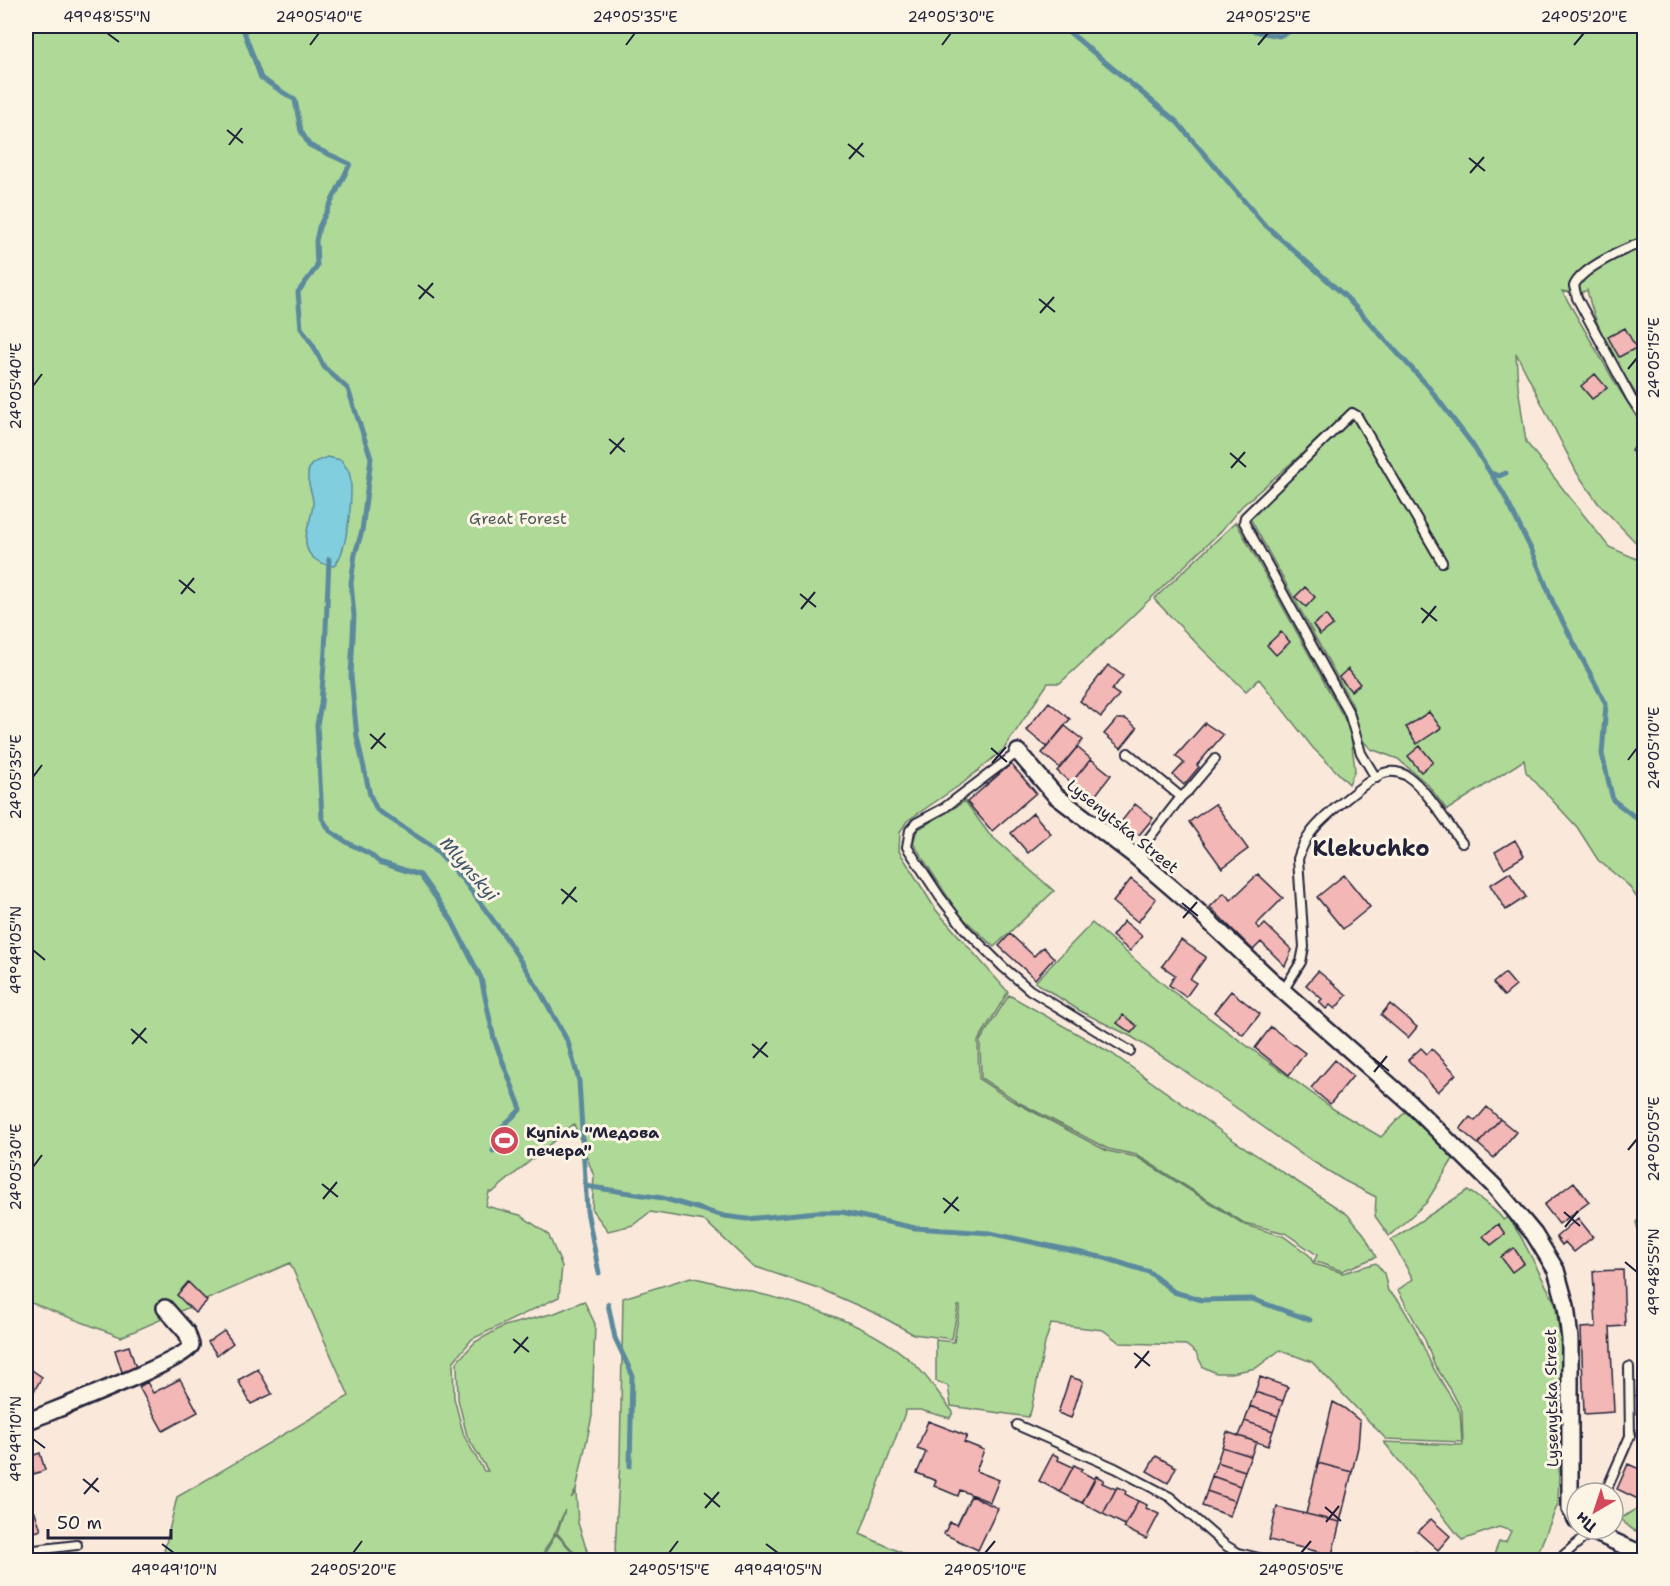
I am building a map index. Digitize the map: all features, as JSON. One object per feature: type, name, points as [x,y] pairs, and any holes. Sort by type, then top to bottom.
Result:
[{"type":"street","name":"Lysenytska Street","points":[[1018,752],[1056,796],[1135,856],[1185,899],[1283,991],[1410,1103],[1494,1186],[1534,1234],[1556,1270],[1566,1306],[1570,1340],[1570,1481]]},
{"type":"street","points":[[28,1418],[119,1383],[189,1350],[191,1345],[187,1333],[165,1308]]},
{"type":"street","points":[[1614,1541],[1644,1555]]},
{"type":"lane","points":[[1644,242],[1592,267],[1581,274],[1574,285],[1576,298],[1644,418]]},
{"type":"lane","points":[[1376,778],[1361,753],[1349,713],[1244,522],[1245,517],[1352,413],[1357,416],[1442,562]]},
{"type":"lane","name":"Lysenytska Street","points":[[1018,752],[944,808],[916,823],[910,830],[907,847],[964,928],[1003,966],[1030,990],[1130,1051]]},
{"type":"lane","points":[[1128,753],[1181,797]]},
{"type":"lane","points":[[1135,856],[1181,797],[1215,759]]},
{"type":"lane","points":[[1283,991],[1301,962],[1304,947],[1298,859],[1302,846],[1310,833],[1330,813],[1376,778],[1391,772],[1407,776],[1420,788],[1462,843]]},
{"type":"lane","points":[[1610,1481],[1630,1436],[1629,1367]]},
{"type":"lane","points":[[1017,1425],[1115,1468],[1170,1497],[1225,1545],[1238,1553],[1267,1560]]},
{"type":"lane","points":[[1558,1560],[1579,1541]]},
{"type":"lane","points":[[26,1551],[77,1545]]},
{"type":"green space","name":"Great Forest","points":[[26,26],[1644,26],[1644,407],[1603,336],[1587,290],[1579,294],[1562,291],[1620,391],[1644,427],[1644,551],[1598,503],[1577,473],[1516,353],[1526,442],[1609,547],[1644,562],[1644,908],[1628,885],[1598,860],[1577,827],[1526,772],[1524,760],[1447,810],[1427,784],[1398,759],[1371,749],[1363,741],[1352,704],[1250,518],[1251,514],[1350,417],[1353,418],[1440,567],[1447,562],[1374,436],[1356,410],[1346,412],[1242,506],[1220,532],[1060,683],[1048,683],[1004,749],[963,783],[907,821],[900,832],[899,851],[936,910],[1008,992],[978,1041],[979,1079],[1011,1100],[1107,1151],[1137,1157],[1245,1225],[1283,1236],[1309,1255],[1314,1264],[1343,1273],[1376,1263],[1384,1273],[1388,1291],[1399,1301],[1415,1328],[1432,1366],[1460,1412],[1462,1442],[1386,1439],[1312,1362],[1280,1350],[1256,1368],[1231,1373],[1216,1373],[1203,1367],[1196,1353],[1186,1345],[1120,1343],[1103,1330],[1051,1324],[1028,1417],[951,1406],[948,1386],[936,1381],[936,1340],[954,1342],[960,1306],[958,1306],[952,1339],[913,1334],[877,1314],[818,1288],[753,1266],[705,1221],[650,1212],[633,1225],[608,1231],[592,1210],[594,1176],[574,1124],[493,1192],[489,1192],[486,1206],[520,1215],[548,1234],[562,1266],[559,1297],[472,1339],[453,1362],[454,1398],[464,1436],[484,1471],[488,1471],[467,1436],[458,1399],[457,1362],[475,1342],[504,1326],[555,1313],[584,1301],[595,1324],[592,1416],[576,1490],[571,1498],[576,1492],[578,1523],[590,1560],[581,1560],[557,1533],[565,1510],[539,1560],[162,1560],[177,1497],[349,1396],[290,1263],[121,1337],[26,1301]]},
{"type":"green space","points":[[1236,522],[1350,729],[1355,770],[1349,784],[1313,748],[1259,679],[1246,691],[1154,599]]},
{"type":"green space","points":[[965,801],[989,834],[1054,891],[994,947],[958,913],[913,843],[917,830]]},
{"type":"green space","points":[[1092,923],[1168,988],[1335,1110],[1381,1137],[1406,1111],[1453,1159],[1426,1203],[1389,1236],[1375,1216],[1376,1197],[1304,1156],[1179,1067],[1132,1037],[1080,1011],[1035,982]]},
{"type":"green space","points":[[1009,995],[1111,1053],[1236,1142],[1347,1214],[1364,1234],[1376,1257],[1342,1271],[1314,1261],[1317,1255],[1285,1233],[1244,1223],[1137,1155],[1108,1149],[1018,1102],[981,1078],[980,1041]]},
{"type":"green space","points":[[1468,1190],[1492,1208],[1503,1220],[1508,1217],[1521,1237],[1555,1303],[1562,1372],[1558,1504],[1535,1560],[1492,1560],[1499,1542],[1506,1542],[1511,1531],[1499,1527],[1462,1540],[1384,1442],[1463,1445],[1462,1411],[1434,1364],[1425,1340],[1398,1290],[1413,1279],[1391,1240]]},
{"type":"green space","points":[[1644,1215],[1644,1252],[1636,1222]]},
{"type":"green space","points":[[691,1277],[778,1298],[836,1317],[889,1344],[912,1362],[929,1380],[953,1412],[950,1418],[920,1410],[906,1410],[860,1534],[918,1560],[619,1560],[615,1551],[620,1460],[623,1298]]},
{"type":"green space","points":[[1634,1510],[1644,1513],[1644,1535],[1625,1523],[1625,1516]]},
{"type":"green space","points":[[556,1534],[580,1560],[541,1560]]},
{"type":"water","points":[[327,457],[341,460],[351,480],[349,521],[343,549],[334,566],[316,560],[310,554],[306,540],[313,503],[308,479],[309,470],[312,464]]},
{"type":"building","points":[[1625,328],[1636,348],[1619,357],[1608,337]]},
{"type":"building","points":[[1595,374],[1607,388],[1592,399],[1581,386]]},
{"type":"building","points":[[1644,441],[1644,458],[1639,462],[1631,450]]},
{"type":"building","points":[[1305,587],[1315,597],[1306,607],[1295,597]]},
{"type":"building","points":[[1326,615],[1333,625],[1320,635],[1313,625]]},
{"type":"building","points":[[1281,632],[1290,642],[1276,655],[1267,645]]},
{"type":"building","points":[[1108,665],[1123,676],[1112,690],[1119,695],[1101,717],[1080,701]]},
{"type":"building","points":[[1348,669],[1360,684],[1351,691],[1339,677]]},
{"type":"building","points":[[1049,702],[1070,719],[1047,747],[1026,730]]},
{"type":"building","points":[[1429,712],[1441,728],[1417,744],[1406,727]]},
{"type":"building","points":[[1117,719],[1126,719],[1137,728],[1121,748],[1104,734]]},
{"type":"building","points":[[1205,723],[1223,735],[1197,765],[1199,767],[1184,785],[1173,775],[1184,763],[1176,756]]},
{"type":"building","points":[[1065,726],[1083,740],[1060,768],[1042,753]]},
{"type":"building","points":[[1420,746],[1433,762],[1421,772],[1408,756]]},
{"type":"building","points":[[1077,747],[1091,759],[1071,783],[1057,771]]},
{"type":"building","points":[[1091,759],[1111,775],[1095,796],[1086,789],[1083,792],[1071,783]]},
{"type":"building","points":[[1011,764],[1036,793],[992,831],[967,802]]},
{"type":"building","points":[[1135,804],[1153,818],[1139,835],[1121,822]]},
{"type":"building","points":[[1215,804],[1248,849],[1222,868],[1189,822]]},
{"type":"building","points":[[1033,813],[1051,834],[1028,853],[1011,833]]},
{"type":"building","points":[[1515,840],[1524,856],[1504,868],[1495,852]]},
{"type":"building","points":[[1510,872],[1526,897],[1506,910],[1490,885]]},
{"type":"building","points":[[1258,874],[1283,898],[1256,925],[1260,929],[1265,924],[1292,950],[1285,966],[1261,942],[1253,950],[1210,907],[1224,893],[1231,900]]},
{"type":"building","points":[[1344,875],[1370,907],[1343,929],[1317,897]]},
{"type":"building","points":[[1131,879],[1156,899],[1138,922],[1113,902]]},
{"type":"building","points":[[1124,921],[1142,936],[1130,951],[1112,936]]},
{"type":"building","points":[[1010,934],[1034,956],[1043,947],[1054,958],[1035,979],[999,946]]},
{"type":"building","points":[[1181,940],[1206,957],[1190,979],[1196,983],[1186,997],[1169,985],[1175,975],[1162,966]]},
{"type":"building","points":[[1318,971],[1347,995],[1335,1009],[1330,1005],[1326,1009],[1319,1002],[1322,999],[1306,985]]},
{"type":"building","points":[[1505,973],[1516,986],[1504,996],[1493,983]]},
{"type":"building","points":[[1231,991],[1260,1014],[1243,1035],[1214,1012]]},
{"type":"building","points":[[1390,1004],[1417,1027],[1408,1038],[1381,1015]]},
{"type":"building","points":[[1123,1015],[1137,1026],[1131,1033],[1117,1023]]},
{"type":"building","points":[[1271,1027],[1305,1053],[1289,1075],[1255,1048]]},
{"type":"building","points":[[1421,1048],[1427,1054],[1432,1049],[1456,1074],[1438,1092],[1408,1060]]},
{"type":"building","points":[[1335,1060],[1353,1076],[1330,1104],[1311,1088]]},
{"type":"building","points":[[1487,1107],[1500,1119],[1478,1144],[1460,1129],[1470,1117],[1475,1121]]},
{"type":"building","points":[[1500,1119],[1516,1132],[1494,1158],[1478,1144]]},
{"type":"building","points":[[1574,1182],[1589,1202],[1559,1224],[1544,1205]]},
{"type":"building","points":[[1578,1218],[1593,1237],[1574,1252],[1565,1242],[1562,1245],[1556,1237]]},
{"type":"building","points":[[1498,1224],[1505,1234],[1491,1245],[1483,1236]]},
{"type":"building","points":[[1514,1248],[1524,1263],[1512,1272],[1501,1257]]},
{"type":"building","points":[[1623,1270],[1625,1326],[1610,1327],[1614,1412],[1584,1414],[1581,1328],[1596,1327],[1593,1271]]},
{"type":"building","points":[[188,1282],[207,1301],[195,1313],[177,1295]]},
{"type":"building","points":[[224,1331],[233,1343],[217,1355],[208,1342]]},
{"type":"building","points":[[129,1346],[136,1368],[122,1372],[115,1350]]},
{"type":"building","points":[[26,1366],[42,1377],[29,1400],[26,1397]]},
{"type":"building","points":[[258,1369],[272,1394],[251,1404],[238,1380]]},
{"type":"building","points":[[1070,1377],[1083,1381],[1071,1418],[1058,1413]]},
{"type":"building","points":[[1260,1377],[1288,1387],[1283,1401],[1255,1392]]},
{"type":"building","points":[[180,1379],[198,1412],[163,1431],[139,1387],[147,1382],[153,1393]]},
{"type":"building","points":[[1255,1392],[1283,1401],[1278,1416],[1250,1406]]},
{"type":"building","points":[[1333,1402],[1360,1421],[1358,1447],[1352,1472],[1318,1463]]},
{"type":"building","points":[[1250,1406],[1278,1416],[1273,1431],[1245,1421]]},
{"type":"building","points":[[928,1421],[967,1436],[964,1442],[984,1450],[976,1471],[999,1480],[990,1502],[960,1490],[958,1496],[934,1486],[936,1481],[917,1473],[926,1452],[917,1449]]},
{"type":"building","points":[[1245,1421],[1273,1431],[1268,1446],[1239,1436]]},
{"type":"building","points":[[1227,1432],[1256,1442],[1251,1456],[1222,1447]]},
{"type":"building","points":[[1222,1447],[1251,1456],[1245,1471],[1217,1462]]},
{"type":"building","points":[[40,1453],[45,1470],[34,1474],[28,1457]]},
{"type":"building","points":[[1053,1454],[1059,1457],[1058,1460],[1073,1467],[1060,1492],[1039,1481]]},
{"type":"building","points":[[1156,1456],[1176,1467],[1168,1483],[1147,1471]]},
{"type":"building","points":[[1217,1462],[1245,1471],[1240,1486],[1212,1476]]},
{"type":"building","points":[[1318,1463],[1352,1472],[1340,1522],[1306,1514]]},
{"type":"building","points":[[1628,1464],[1644,1471],[1644,1502],[1625,1493],[1625,1481],[1621,1481]]},
{"type":"building","points":[[1074,1465],[1095,1479],[1082,1503],[1060,1492]]},
{"type":"building","points":[[1096,1476],[1104,1480],[1102,1483],[1116,1489],[1103,1514],[1082,1503]]},
{"type":"building","points":[[1212,1476],[1240,1486],[1235,1501],[1207,1491]]},
{"type":"building","points":[[1117,1487],[1138,1501],[1125,1525],[1103,1514]]},
{"type":"building","points":[[1207,1491],[1235,1501],[1230,1516],[1202,1506]]},
{"type":"building","points":[[971,1496],[998,1508],[978,1550],[944,1534],[950,1522],[957,1525]]},
{"type":"building","points":[[1138,1501],[1159,1514],[1146,1539],[1124,1528]]},
{"type":"building","points":[[1277,1507],[1340,1522],[1332,1555],[1269,1540]]},
{"type":"building","points":[[35,1512],[41,1530],[26,1535],[26,1515]]},
{"type":"building","points":[[1431,1519],[1450,1536],[1438,1550],[1418,1532]]},
{"type":"building","points":[[1415,1551],[1426,1560],[1407,1560]]},
{"type":"waterway","name":"Mlynskyi","points":[[242,26],[261,78],[295,100],[301,131],[309,145],[350,164],[319,227],[316,241],[317,267],[298,292],[301,328],[324,367],[348,389],[371,458],[362,531],[355,554],[351,583],[354,616],[351,676],[357,737],[370,795],[377,810],[433,847],[464,881],[504,935],[541,993],[568,1042],[579,1081],[587,1211],[599,1273]]},
{"type":"waterway","points":[[1062,26],[1177,122],[1263,223],[1345,296],[1427,385],[1472,444],[1503,493],[1532,551],[1554,605],[1606,704],[1602,754],[1613,800],[1644,824]]},
{"type":"waterway","points":[[1231,26],[1279,36],[1303,26]]},
{"type":"waterway","points":[[1491,473],[1499,476],[1506,473]]},
{"type":"waterway","name":"Mlynskyi","points":[[329,559],[325,651],[317,725],[322,818],[330,831],[370,854],[379,862],[420,875],[451,919],[481,978],[494,1039],[521,1109],[502,1127],[493,1151]]},
{"type":"waterway","points":[[500,1130],[501,1134],[511,1134],[515,1137],[514,1140],[505,1141]]},
{"type":"waterway","points":[[585,1186],[662,1198],[724,1216],[747,1219],[817,1212],[842,1212],[915,1228],[990,1233],[1105,1258],[1149,1272],[1174,1292],[1202,1300],[1252,1299],[1310,1320]]},
{"type":"waterway","name":"Mlynskyi","points":[[608,1304],[615,1338],[632,1374],[630,1466]]},
{"type":"place","name":"Купіль \"Медова печера\"","points":[[505,1141]]},
{"type":"district","name":"Klekuchko","points":[[1371,848]]}]
